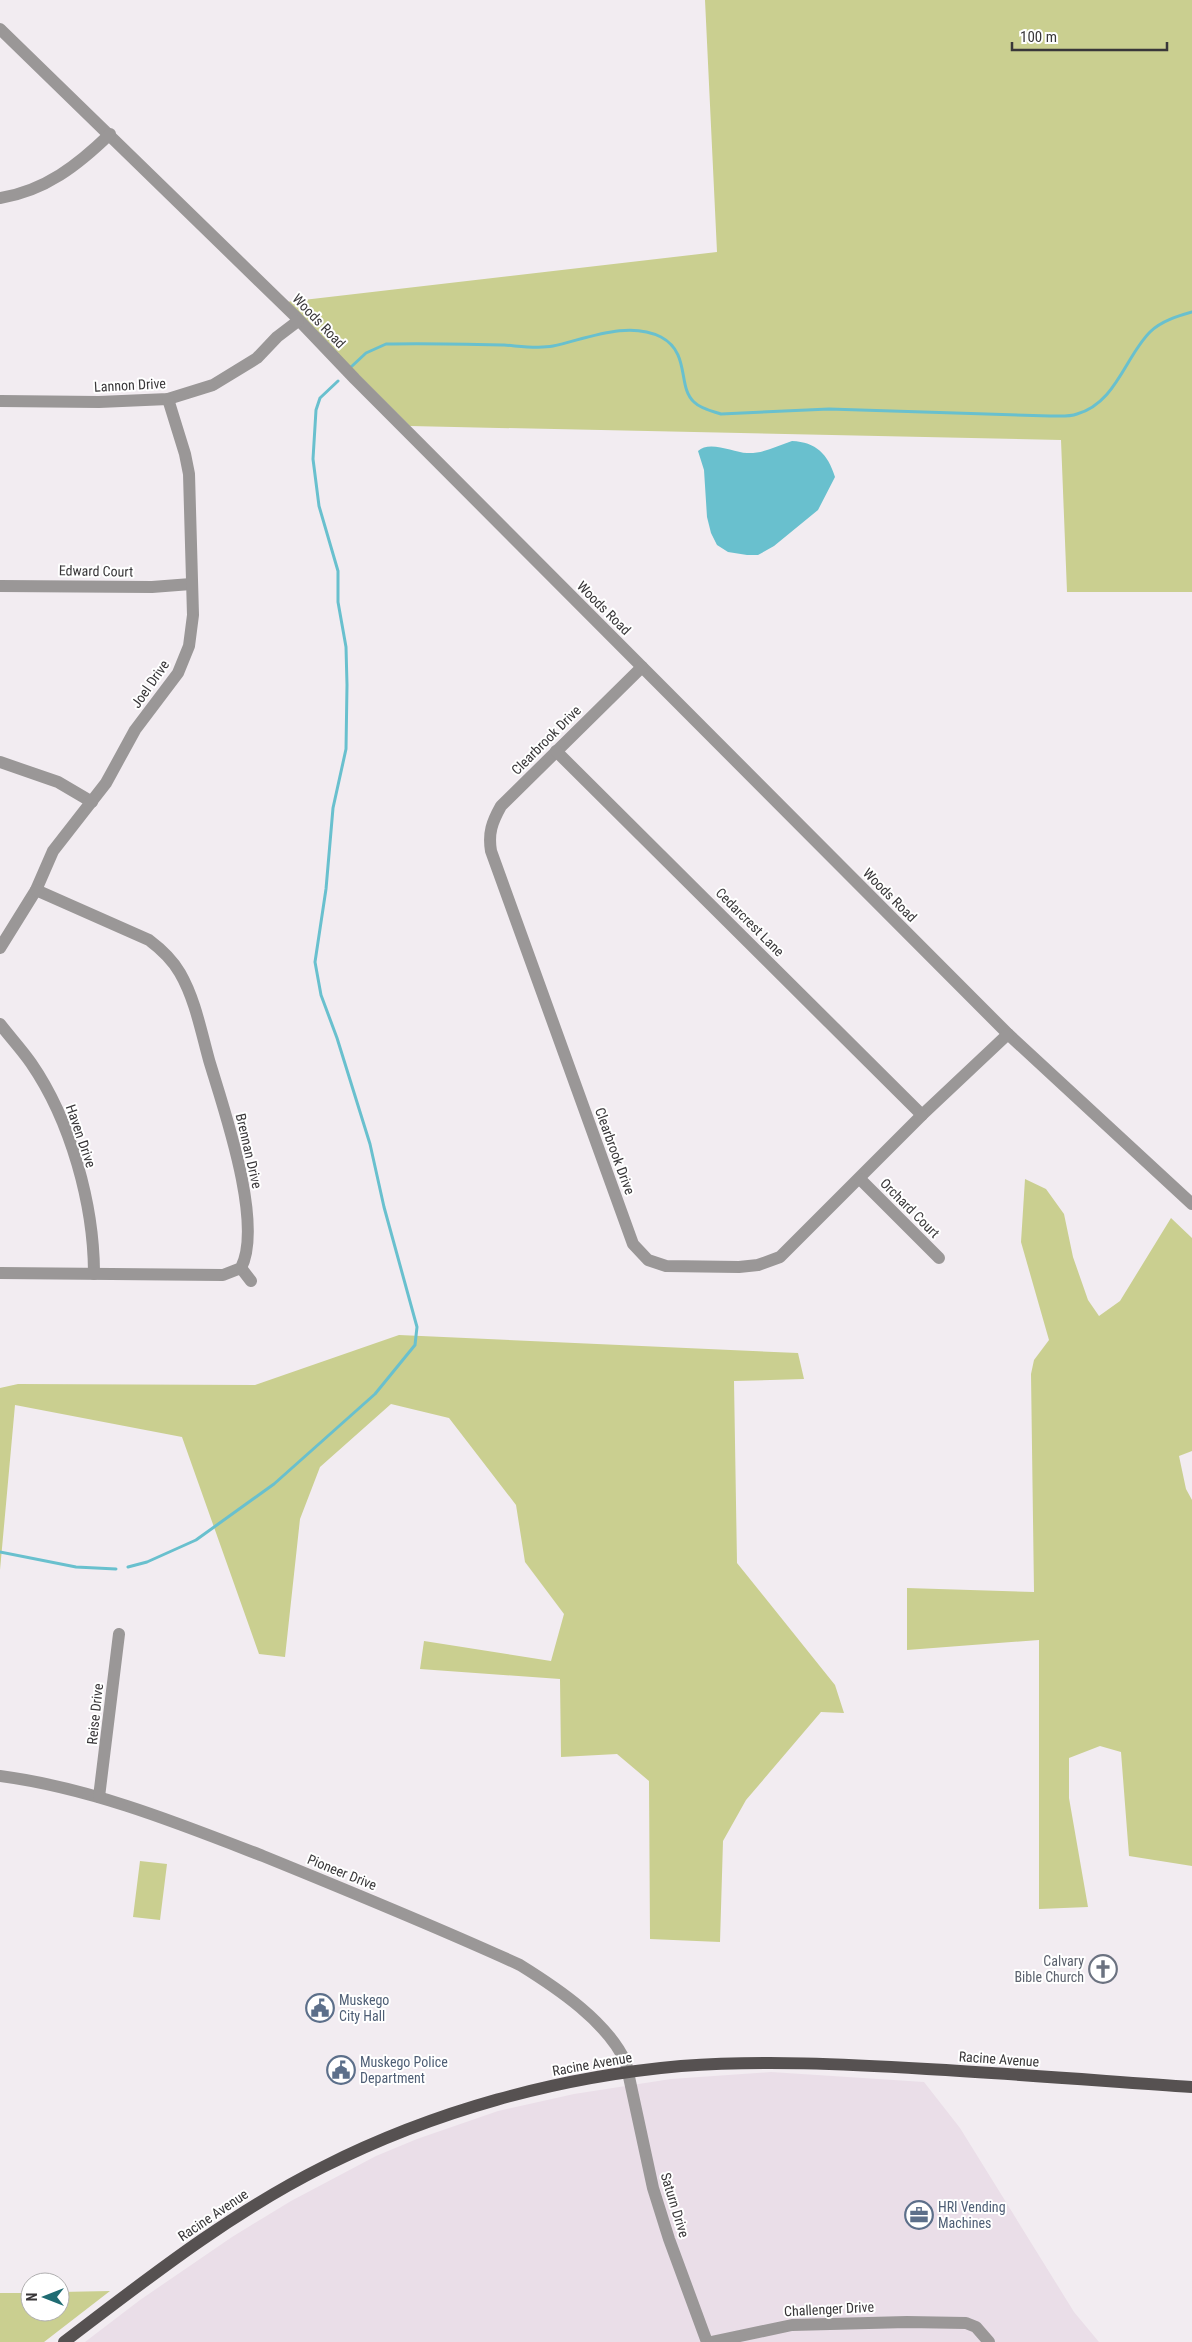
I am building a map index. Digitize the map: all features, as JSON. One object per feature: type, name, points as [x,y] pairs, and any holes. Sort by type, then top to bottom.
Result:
[{"type":"main road","name":"Racine Avenue","points":[[64,2342],[228,2222],[326,2165],[448,2115],[525,2092],[629,2072],[705,2065],[814,2063],[1192,2086]]},
{"type":"street","name":"Woods Road","points":[[0,29],[110,134],[298,321],[1008,1034],[1192,1204]]},
{"type":"street","points":[[0,198],[41,186],[56,178],[87,156],[110,134]]},
{"type":"street","name":"Lannon Drive","points":[[0,401],[99,402],[168,399],[212,385],[256,358],[277,337],[298,321]]},
{"type":"street","name":"Joel Drive","points":[[0,948],[36,890],[53,851],[106,784],[135,730],[170,685],[185,659],[192,631],[189,474],[185,454],[168,399]]},
{"type":"street","name":"Edward Court","points":[[0,586],[152,588],[191,584]]},
{"type":"street","name":"Clearbrook Drive","points":[[642,667],[502,806],[492,820],[490,842],[634,1244],[648,1260],[666,1266],[739,1267],[771,1262],[791,1248],[922,1115],[1008,1034]]},
{"type":"street","name":"Cedarcrest Lane","points":[[556,751],[922,1115]]},
{"type":"street","points":[[0,762],[58,782],[92,802]]},
{"type":"street","name":"Brennan Drive","points":[[36,890],[149,940],[162,950],[181,974],[196,1015],[241,1172],[245,1202],[247,1248],[241,1268]]},
{"type":"street","name":"Haven Drive","points":[[0,1024],[32,1064],[68,1135],[90,1213],[94,1242],[94,1274]]},
{"type":"street","name":"Orchard Court","points":[[860,1179],[939,1258]]},
{"type":"street","points":[[0,1273],[223,1275],[241,1268],[251,1281]]},
{"type":"street","name":"Reise Drive","points":[[99,1797],[119,1634]]},
{"type":"street","name":"Pioneer Drive","points":[[0,1776],[99,1797],[194,1829],[356,1893],[520,1965],[546,1980],[579,2006],[616,2046],[629,2072]]},
{"type":"street","name":"Saturn Drive","points":[[629,2072],[652,2188],[669,2239],[709,2342]]},
{"type":"street","name":"Challenger Drive","points":[[709,2342],[774,2327],[812,2323],[966,2323],[976,2327],[989,2342]]},
{"type":"shaded area","points":[[771,2072],[924,2082],[960,2128],[1074,2312],[1099,2342],[85,2342],[140,2300],[232,2237],[291,2201],[376,2156],[417,2139],[498,2111],[574,2094],[671,2079]]},
{"type":"green space","points":[[705,0],[1192,0],[1192,592],[1067,592],[1061,440],[410,426],[286,302],[717,252]]},
{"type":"green space","points":[[1025,1179],[1046,1189],[1064,1214],[1073,1257],[1088,1300],[1099,1316],[1120,1301],[1171,1218],[1192,1238],[1192,1451],[1179,1456],[1186,1489],[1192,1500],[1192,1866],[1129,1856],[1121,1752],[1100,1746],[1069,1758],[1069,1798],[1088,1907],[1039,1909],[1039,1640],[907,1650],[907,1588],[1034,1592],[1031,1374],[1034,1360],[1049,1340],[1021,1242]]},
{"type":"green space","points":[[399,1335],[798,1353],[804,1379],[734,1381],[737,1563],[835,1685],[844,1713],[821,1712],[746,1800],[723,1841],[720,1942],[650,1939],[649,1781],[617,1754],[561,1757],[560,1679],[420,1669],[424,1641],[551,1661],[564,1614],[525,1562],[516,1505],[449,1418],[391,1404],[320,1467],[300,1519],[285,1657],[259,1654],[182,1437],[15,1405],[0,1570],[0,1388],[18,1384],[255,1385]]},
{"type":"green space","points":[[140,1861],[167,1864],[160,1920],[133,1917]]},
{"type":"green space","points":[[110,2291],[70,2322],[70,2292]]},
{"type":"green space","points":[[0,2293],[20,2293],[20,2322],[70,2322],[44,2342],[0,2342]]},
{"type":"water","points":[[792,441],[808,444],[820,451],[832,469],[835,477],[818,510],[774,546],[758,555],[728,552],[717,545],[711,533],[707,517],[704,470],[698,451],[703,448],[715,447],[753,453]]},
{"type":"waterway","points":[[351,367],[366,353],[386,344],[474,344],[541,347],[553,346],[607,332],[635,330],[661,337],[670,344],[680,361],[689,396],[700,406],[721,414],[829,409],[1067,416],[1090,408],[1111,390],[1141,342],[1154,328],[1170,319],[1192,312]]},
{"type":"waterway","points":[[128,1567],[147,1562],[196,1540],[274,1484],[375,1394],[415,1345],[417,1327],[384,1207],[370,1144],[337,1038],[321,995],[315,962],[326,889],[333,808],[346,749],[346,647],[338,602],[338,571],[319,506],[313,459],[316,410],[320,398],[338,381]]},
{"type":"waterway","points":[[0,1552],[76,1567],[116,1569]]},
{"type":"place","name":"Calvary Bible Church","points":[[1103,1969]]},
{"type":"place","name":"Muskego City Hall","points":[[320,2008]]},
{"type":"place","name":"Muskego Police Department","points":[[341,2070]]},
{"type":"place","name":"HRI Vending Machines","points":[[919,2215]]}]
